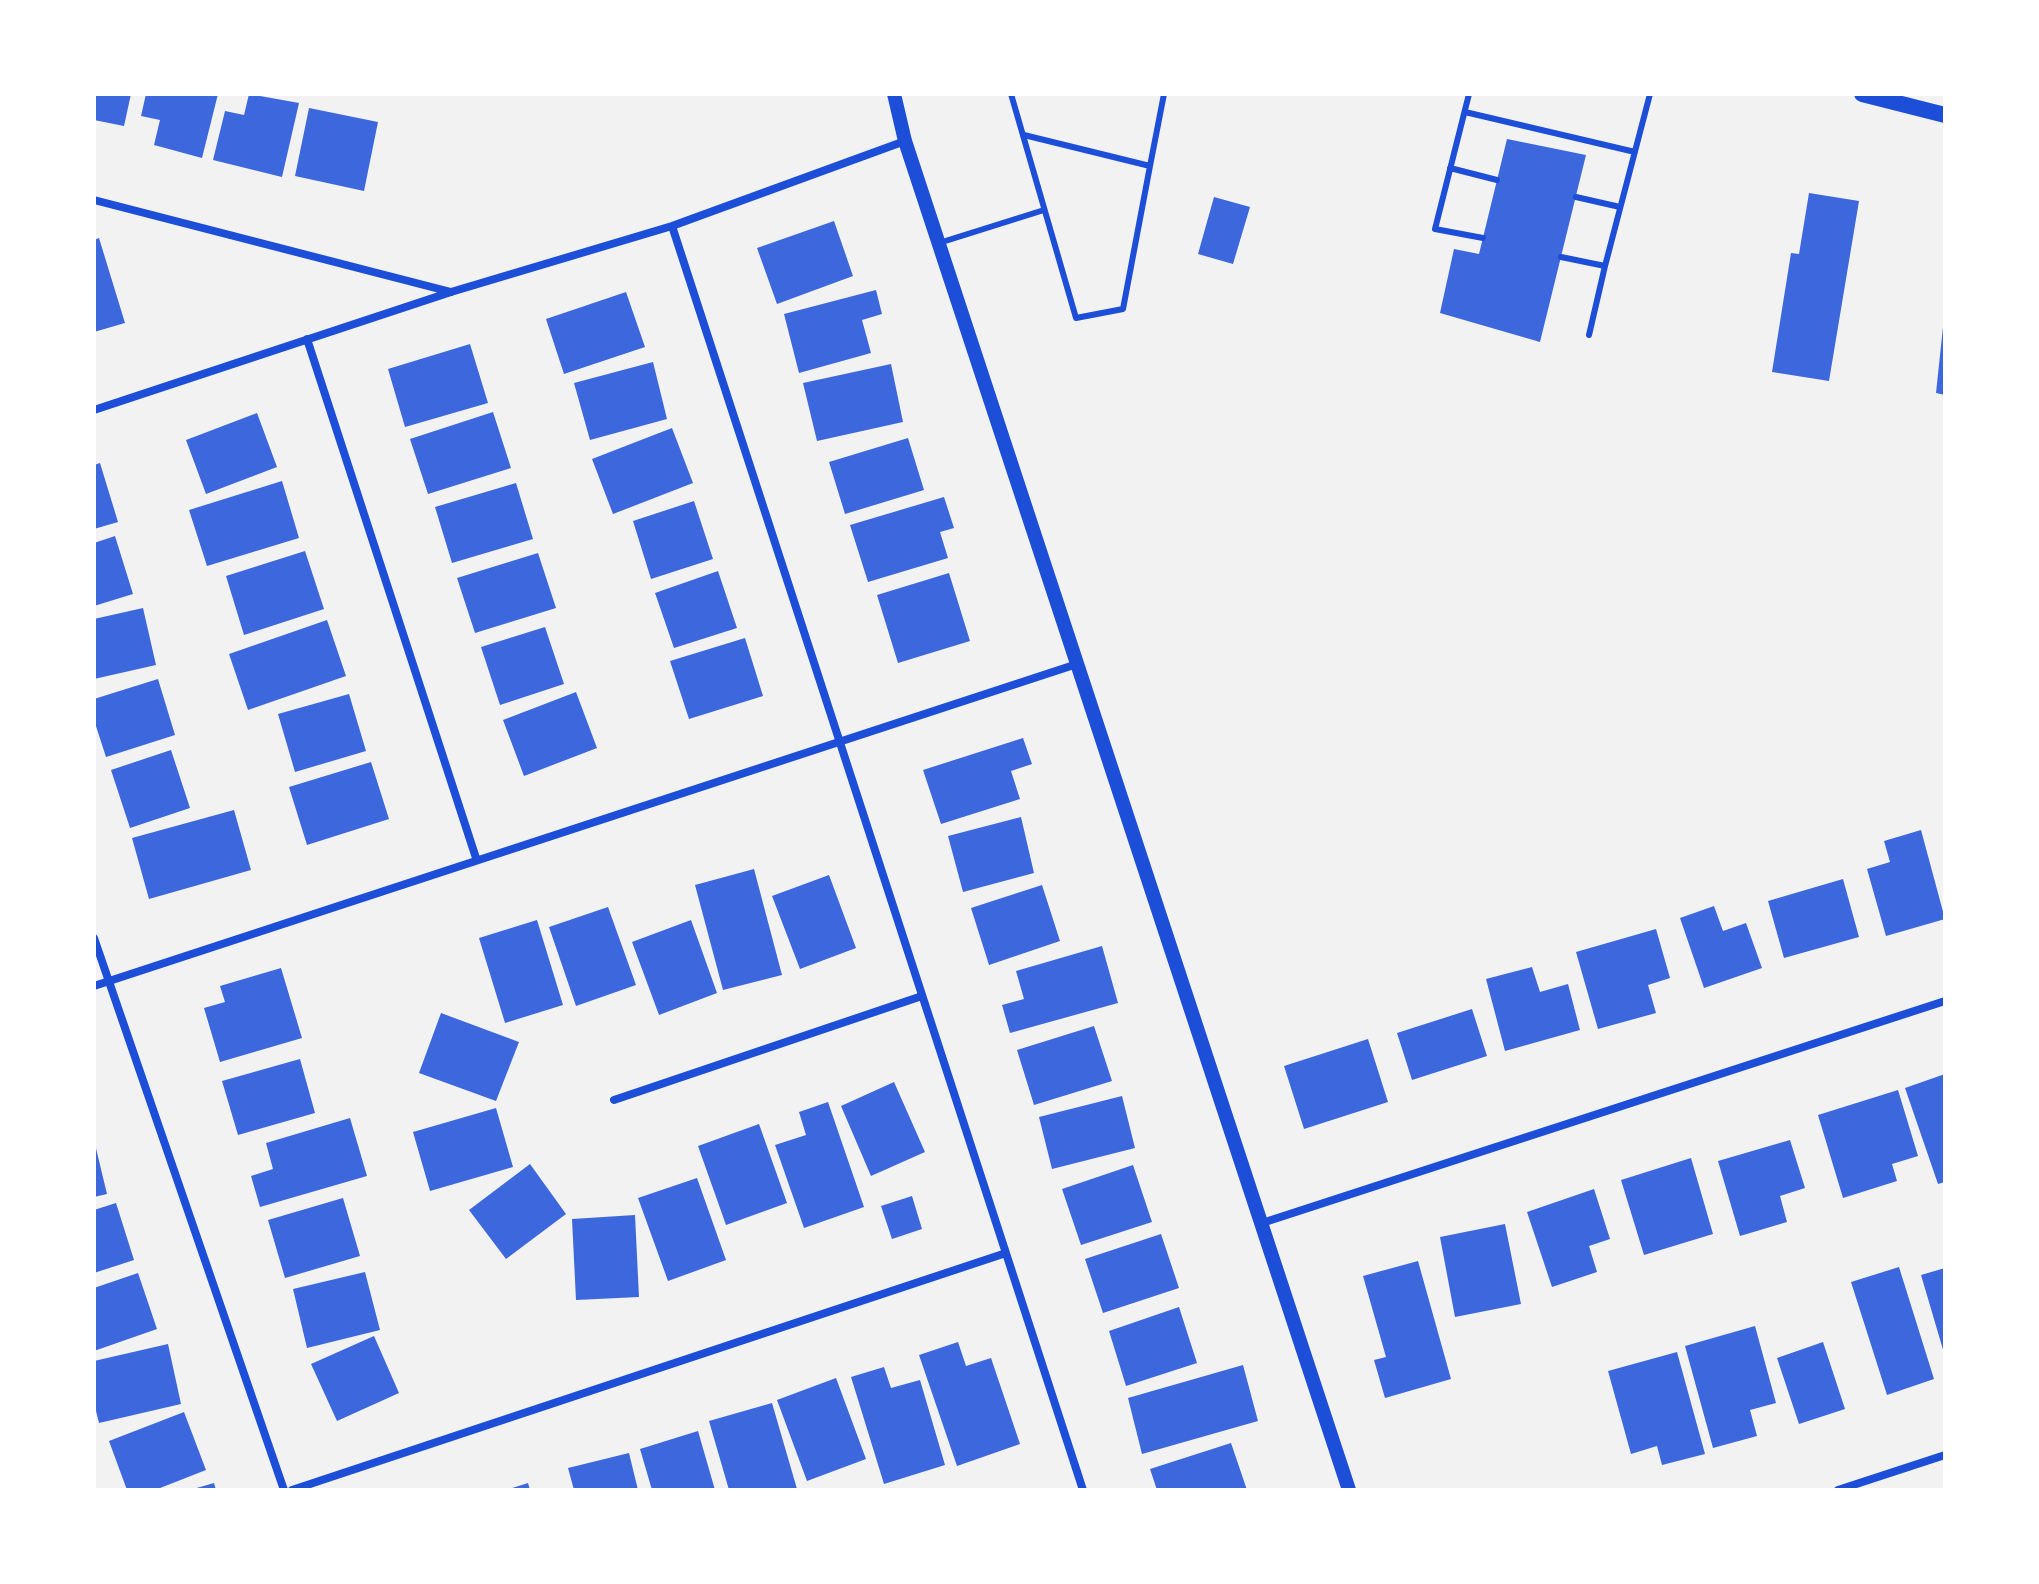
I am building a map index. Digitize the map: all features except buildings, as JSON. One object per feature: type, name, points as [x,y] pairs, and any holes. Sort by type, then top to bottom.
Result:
[{"type":"main road","points":[[1862,94],[1945,115]]},
{"type":"street","points":[[894,94],[905,141],[1349,1490]]},
{"type":"street","points":[[94,410],[451,292],[672,226],[905,141]]},
{"type":"street","points":[[94,200],[451,292]]},
{"type":"street","points":[[672,226],[1083,1490]]},
{"type":"street","points":[[307,339],[476,858]]},
{"type":"street","points":[[94,986],[476,858],[1077,664]]},
{"type":"street","points":[[94,938],[284,1490]]},
{"type":"street","points":[[614,1100],[922,996]]},
{"type":"street","points":[[1262,1223],[1945,1001]]},
{"type":"street","points":[[292,1490],[1006,1253]]},
{"type":"street","points":[[1838,1490],[1945,1455]]},
{"type":"lane","points":[[1011,94],[1076,318],[1123,309],[1164,94]]},
{"type":"lane","points":[[1469,94],[1435,229],[1483,238]]},
{"type":"lane","points":[[1589,335],[1650,94]]},
{"type":"lane","points":[[1465,112],[1635,152]]},
{"type":"lane","points":[[1024,135],[1150,166]]},
{"type":"lane","points":[[1450,168],[1497,180]]},
{"type":"lane","points":[[1576,197],[1620,207]]},
{"type":"lane","points":[[939,243],[1044,210]]},
{"type":"lane","points":[[1561,257],[1605,266]]}]
